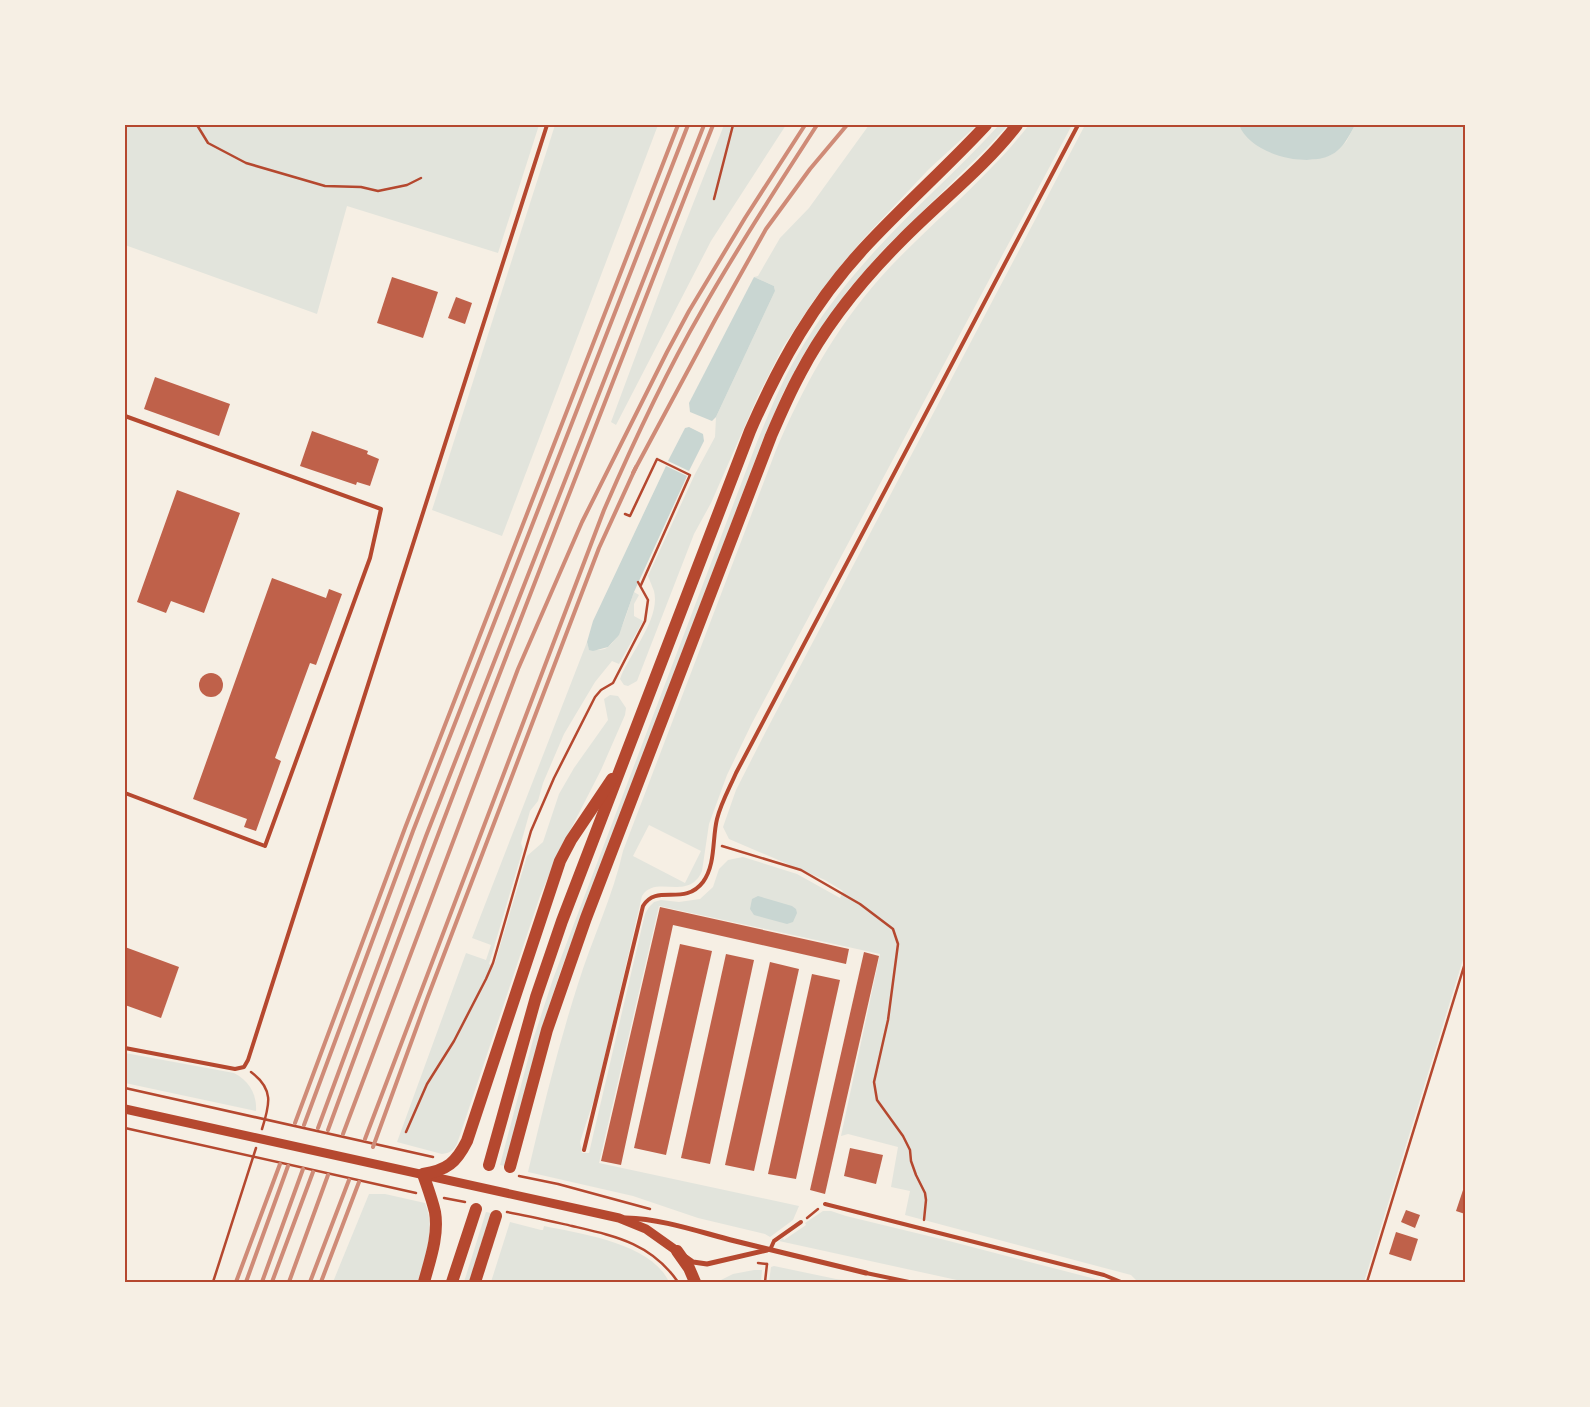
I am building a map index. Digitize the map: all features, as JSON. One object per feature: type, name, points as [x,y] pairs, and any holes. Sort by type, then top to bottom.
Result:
[{"type":"main road","points":[[489,1165],[536,997],[562,921],[626,758],[746,440],[766,394],[784,358],[805,324],[864,248],[986,125]]},
{"type":"main road","points":[[510,1167],[547,1030],[586,918],[767,444],[799,374],[815,347],[851,296],[876,267],[902,239],[987,158],[1017,125]]},
{"type":"main road","points":[[424,1282],[436,1234],[435,1213],[423,1174],[447,1167],[458,1156],[467,1141],[560,861],[571,840],[626,758]]},
{"type":"main road","points":[[452,1282],[476,1209]]},
{"type":"main road","points":[[475,1282],[496,1216]]},
{"type":"main road","points":[[677,1251],[689,1268],[695,1282]]},
{"type":"street","points":[[125,1108],[618,1218],[646,1229],[693,1262],[707,1264],[770,1250]]},
{"type":"street","points":[[618,1218],[643,1219],[667,1223],[866,1273]]},
{"type":"lane","points":[[125,1048],[235,1069],[244,1067],[248,1060],[547,125]]},
{"type":"lane","points":[[584,1150],[643,906],[648,899],[656,894],[675,896],[689,893],[702,882],[710,866],[717,818],[736,773],[1078,125]]},
{"type":"lane","points":[[125,416],[381,508],[370,558],[265,846],[125,794]]},
{"type":"lane","points":[[826,1204],[1104,1275],[1121,1282]]},
{"type":"lane","points":[[770,1250],[774,1241],[801,1222]]},
{"type":"lane","points":[[866,1273],[909,1282]]},
{"type":"path","points":[[197,125],[208,143],[246,163],[325,186],[361,187],[378,192],[421,178]]},
{"type":"path","points":[[714,199],[733,125]]},
{"type":"path","points":[[626,514],[630,516],[657,459],[690,475],[641,586]]},
{"type":"path","points":[[406,1132],[427,1084],[454,1041],[493,963],[531,831],[554,778],[596,697],[601,690],[613,683],[646,621],[648,600],[638,582]]},
{"type":"path","points":[[714,843],[801,870],[860,904],[893,928],[898,944],[888,1020],[874,1082],[877,1100],[903,1136],[910,1150],[911,1161],[916,1175],[925,1193],[926,1200],[922,1229]]},
{"type":"path","points":[[1367,1282],[1465,963]]},
{"type":"path","points":[[244,1067],[265,1085],[269,1096],[268,1111],[262,1130]]},
{"type":"path","points":[[125,1088],[428,1156]]},
{"type":"path","points":[[125,1128],[419,1194]]},
{"type":"path","points":[[213,1282],[259,1140]]},
{"type":"path","points":[[522,1176],[558,1184]]},
{"type":"path","points":[[801,1222],[826,1204]]},
{"type":"path","points":[[511,1212],[607,1234],[632,1243],[659,1260],[678,1282]]},
{"type":"path","points":[[765,1282],[766,1264],[770,1250]]},
{"type":"shaded area","points":[[125,125],[539,125],[498,253],[347,206],[317,314],[125,245]]},
{"type":"shaded area","points":[[555,125],[658,125],[502,536],[432,510]]},
{"type":"shaded area","points":[[724,125],[786,125],[711,241],[616,425],[611,422]]},
{"type":"shaded area","points":[[869,125],[977,125],[929,169],[865,237],[814,300],[783,347],[758,396],[711,503],[694,534],[637,681],[628,686],[624,685],[620,679],[624,669],[649,625],[653,613],[654,591],[648,576],[695,474],[715,437],[716,417],[775,291],[774,286],[754,277],[758,276],[780,238],[809,208]]},
{"type":"shaded area","points":[[999,125],[1008,125],[883,250],[848,290],[804,354],[784,391],[764,437],[561,970],[542,1027],[505,1166],[500,1165],[533,1040],[553,979],[757,442],[780,387],[805,342],[832,302],[889,236]]},
{"type":"shaded area","points":[[1029,125],[1072,125],[752,723],[727,775],[709,824],[702,871],[696,880],[689,885],[681,887],[655,887],[648,890],[642,896],[597,1090],[580,1142],[582,1153],[589,1153],[645,914],[654,902],[661,900],[679,902],[700,899],[713,887],[719,869],[728,860],[743,857],[797,874],[840,898],[843,891],[825,880],[729,839],[723,827],[736,790],[765,733],[1085,125],[1239,125],[1240,128],[1293,159],[1312,160],[1331,155],[1346,142],[1355,125],[1465,125],[1465,953],[1364,1282],[1138,1282],[1131,1275],[905,1215],[910,1191],[891,1187],[898,1147],[848,1134],[841,1136],[880,954],[659,906],[599,1163],[799,1206],[793,1220],[770,1237],[765,1234],[698,1218],[633,1196],[528,1172],[571,1007],[614,884],[623,851],[776,450],[797,404],[834,338],[864,297],[893,264],[1006,152]],"holes":[[[649,825],[701,851],[685,883],[633,856]]]},
{"type":"shaded area","points":[[1239,125],[1355,125],[1345,142],[1331,155],[1320,159],[1307,160],[1279,156],[1266,151],[1254,144]]},
{"type":"shaded area","points":[[754,277],[774,286],[775,291],[716,417],[712,421],[690,412],[689,403]]},
{"type":"shaded area","points":[[689,427],[703,434],[704,441],[689,471],[668,461],[685,428]]},
{"type":"shaded area","points":[[666,466],[687,476],[634,592],[619,635],[608,647],[593,651],[589,650],[587,642],[593,621]]},
{"type":"shaded area","points":[[634,592],[639,595],[634,604],[634,616],[643,621],[619,664],[612,661],[595,682],[564,734],[543,783],[538,801],[530,811],[521,843],[523,849],[489,964],[494,966],[527,856],[543,842],[559,794],[574,768],[608,720],[604,699],[610,695],[618,696],[626,708],[625,715],[601,770],[557,856],[540,896],[457,1144],[451,1151],[442,1154],[397,1142],[466,953],[486,960],[491,945],[472,938],[587,642],[589,649],[599,650],[608,647],[613,642],[621,629]]},
{"type":"shaded area","points":[[758,896],[792,906],[796,909],[797,913],[793,922],[787,924],[754,915],[750,909],[752,899]]},
{"type":"shaded area","points":[[125,1053],[234,1073],[244,1080],[251,1089],[255,1099],[256,1111],[125,1083]]},
{"type":"shaded area","points":[[369,1194],[385,1194],[425,1203],[430,1223],[426,1253],[418,1282],[333,1282]]},
{"type":"shaded area","points":[[823,1211],[831,1211],[1107,1282],[966,1282],[779,1241],[783,1238],[784,1240],[806,1225],[805,1223]]},
{"type":"shaded area","points":[[486,1212],[491,1213],[469,1282],[464,1282]]},
{"type":"shaded area","points":[[510,1222],[541,1230],[543,1230],[544,1226],[614,1242],[632,1249],[647,1258],[660,1269],[669,1282],[491,1282]]},
{"type":"shaded area","points":[[771,1267],[858,1282],[769,1282]]},
{"type":"shaded area","points":[[762,1270],[761,1282],[717,1282],[733,1274]]},
{"type":"building","points":[[392,277],[438,292],[423,338],[377,323]]},
{"type":"building","points":[[456,297],[472,303],[465,324],[448,318]]},
{"type":"building","points":[[155,377],[230,404],[219,436],[144,409]]},
{"type":"building","points":[[312,431],[368,451],[367,454],[379,459],[370,486],[357,482],[356,485],[300,466]]},
{"type":"building","points":[[177,490],[240,513],[204,613],[171,601],[166,613],[137,602]]},
{"type":"building","points":[[272,578],[326,598],[329,589],[342,594],[316,665],[310,663],[275,758],[281,761],[256,831],[244,827],[247,819],[193,799]]},
{"type":"building","points":[[206,673],[216,673],[223,680],[223,690],[216,697],[206,697],[199,690],[199,680]]},
{"type":"building","points":[[660,907],[849,949],[846,964],[673,925],[621,1165],[601,1161]]},
{"type":"building","points":[[680,944],[712,951],[666,1155],[634,1148]]},
{"type":"building","points":[[125,947],[179,967],[161,1018],[125,1005]]},
{"type":"building","points":[[864,952],[879,956],[825,1194],[810,1190]]},
{"type":"building","points":[[726,954],[754,960],[710,1164],[681,1158]]},
{"type":"building","points":[[770,962],[799,969],[754,1171],[725,1165]]},
{"type":"building","points":[[812,974],[840,980],[796,1179],[768,1174]]},
{"type":"building","points":[[850,1148],[883,1155],[876,1184],[844,1176]]},
{"type":"building","points":[[1463,1190],[1465,1191],[1465,1214],[1456,1211]]},
{"type":"building","points":[[1406,1210],[1420,1215],[1415,1228],[1401,1222]]},
{"type":"building","points":[[1396,1232],[1418,1239],[1411,1261],[1389,1254]]},
{"type":"railway","points":[[295,1123],[405,828],[678,125]]},
{"type":"railway","points":[[304,1125],[413,831],[688,125]]},
{"type":"railway","points":[[318,1128],[426,836],[704,125]]},
{"type":"railway","points":[[328,1130],[566,501],[713,125]]},
{"type":"railway","points":[[343,1134],[518,669],[582,522],[689,311],[745,218],[805,125]]},
{"type":"railway","points":[[365,1139],[615,485],[687,336],[743,241],[817,125]]},
{"type":"railway","points":[[633,473],[766,229],[810,169],[847,125]]},
{"type":"railway","points":[[373,1147],[427,999],[599,548],[636,467]]},
{"type":"railway","points":[[236,1282],[280,1164]]},
{"type":"railway","points":[[246,1282],[288,1166]]},
{"type":"railway","points":[[262,1282],[303,1169]]},
{"type":"railway","points":[[272,1282],[313,1172]]},
{"type":"railway","points":[[289,1282],[328,1175]]},
{"type":"railway","points":[[310,1282],[349,1180]]},
{"type":"railway","points":[[321,1282],[359,1182]]}]
